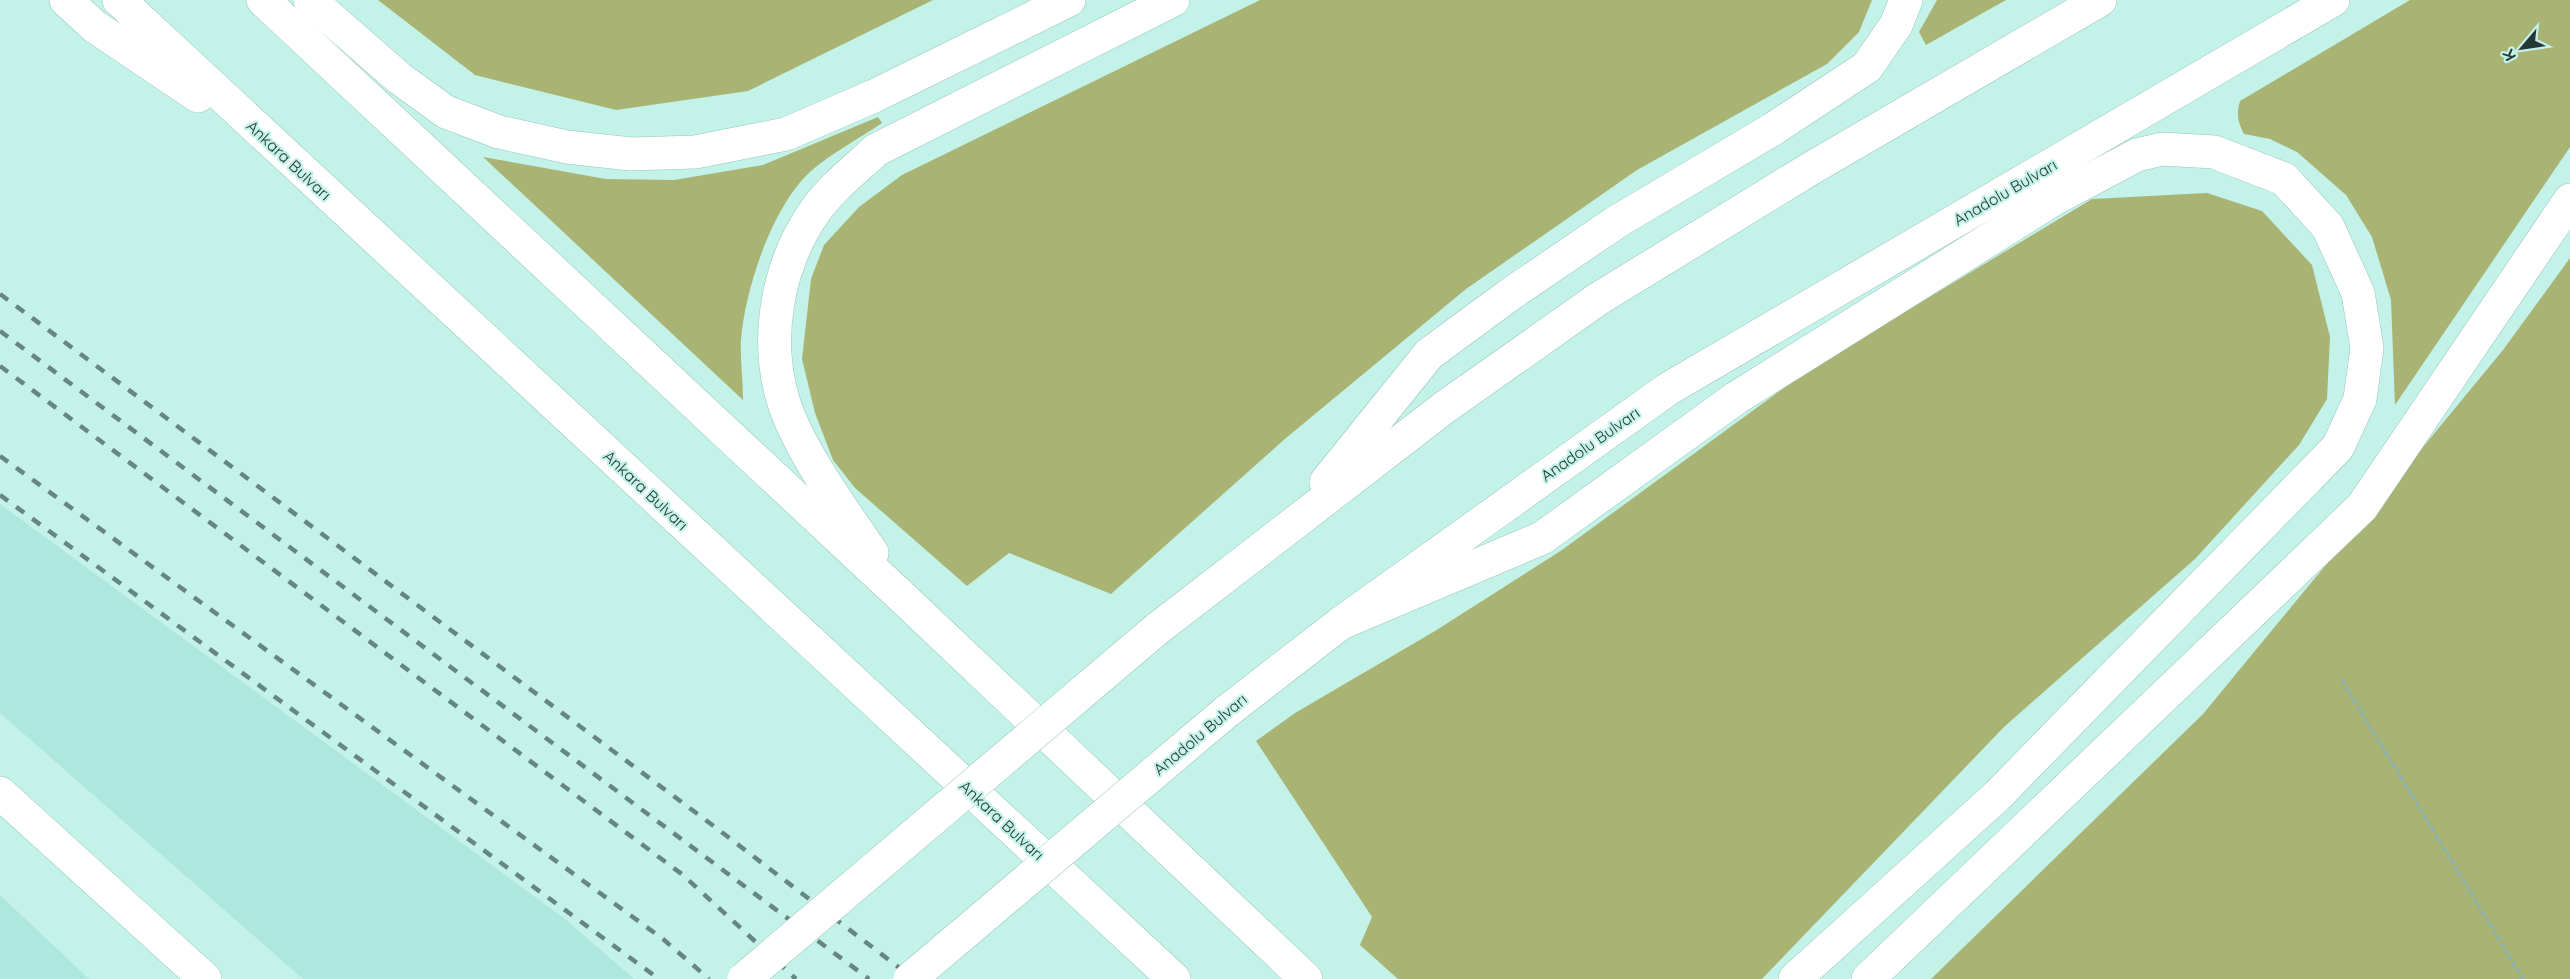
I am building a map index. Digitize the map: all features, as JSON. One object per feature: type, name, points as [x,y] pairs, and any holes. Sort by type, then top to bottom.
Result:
[{"type":"main road","points":[[66,0],[94,26],[280,151]]},
{"type":"main road","name":"Ankara Bulvarı","points":[[119,0],[1174,979]]},
{"type":"main road","points":[[263,0],[1305,977]]},
{"type":"main road","points":[[310,0],[399,78],[446,112],[510,135],[567,147],[631,154],[695,152],[786,134],[874,96],[1069,0]]},
{"type":"main road","points":[[902,597],[802,443],[784,404],[775,359],[778,293],[792,254],[815,211],[843,180],[876,150],[1173,0]]},
{"type":"main road","points":[[1293,523],[1429,354],[1512,293],[1618,221],[1773,129],[1867,67],[1896,25],[1906,0]]},
{"type":"main road","points":[[744,979],[1157,629],[1445,407],[1598,299],[1810,169],[2100,0]]},
{"type":"main road","name":"Anadolu Bulvarı","points":[[910,979],[1226,712],[1341,623],[1668,389],[2333,0]]},
{"type":"main road","points":[[1341,623],[1542,538],[1736,398],[2054,199],[2137,155],[2162,149],[2214,152],[2284,179],[2328,227],[2358,293],[2367,348],[2360,399],[2338,447],[1997,796],[1795,979]]},
{"type":"main road","points":[[1868,979],[2362,507],[2570,200]]},
{"type":"main road","points":[[0,793],[205,979]]},
{"type":"path","points":[[2342,680],[2523,979]]},
{"type":"shaded area","points":[[0,504],[565,919],[634,979],[303,979],[0,713]]},
{"type":"shaded area","points":[[0,895],[89,979],[0,979]]},
{"type":"green space","points":[[378,0],[933,0],[748,91],[616,110],[475,75]]},
{"type":"green space","points":[[1260,0],[1872,0],[1859,32],[1827,64],[1637,170],[1466,289],[1286,438],[1111,594],[1009,553],[967,586],[855,488],[833,460],[815,413],[802,359],[811,279],[824,245],[859,207],[902,175]]},
{"type":"green space","points":[[1937,0],[2006,0],[1926,45],[1919,32]]},
{"type":"green space","points":[[2410,0],[2570,0],[2570,147],[2395,405],[2391,300],[2372,237],[2346,195],[2297,152],[2270,139],[2244,134],[2238,114],[2240,101]]},
{"type":"green space","points":[[878,117],[882,123],[810,172],[796,187],[773,227],[755,274],[744,320],[741,340],[743,400],[483,157],[606,179],[674,180],[763,165]]},
{"type":"green space","points":[[2207,193],[2262,211],[2312,265],[2330,337],[2327,399],[2299,445],[2195,559],[2004,727],[1762,979],[1398,979],[1360,945],[1372,917],[1256,741],[1295,713],[1435,631],[1562,550],[1807,371],[2092,199]]},
{"type":"green space","points":[[2570,258],[2570,979],[1931,979],[2203,714],[2503,350]]},
{"type":"railway","points":[[0,294],[711,824],[914,979]]},
{"type":"railway","points":[[0,331],[869,979]]},
{"type":"railway","points":[[0,366],[683,875],[796,979]]},
{"type":"railway","points":[[0,456],[663,939],[709,979]]},
{"type":"railway","points":[[0,495],[659,979]]}]
